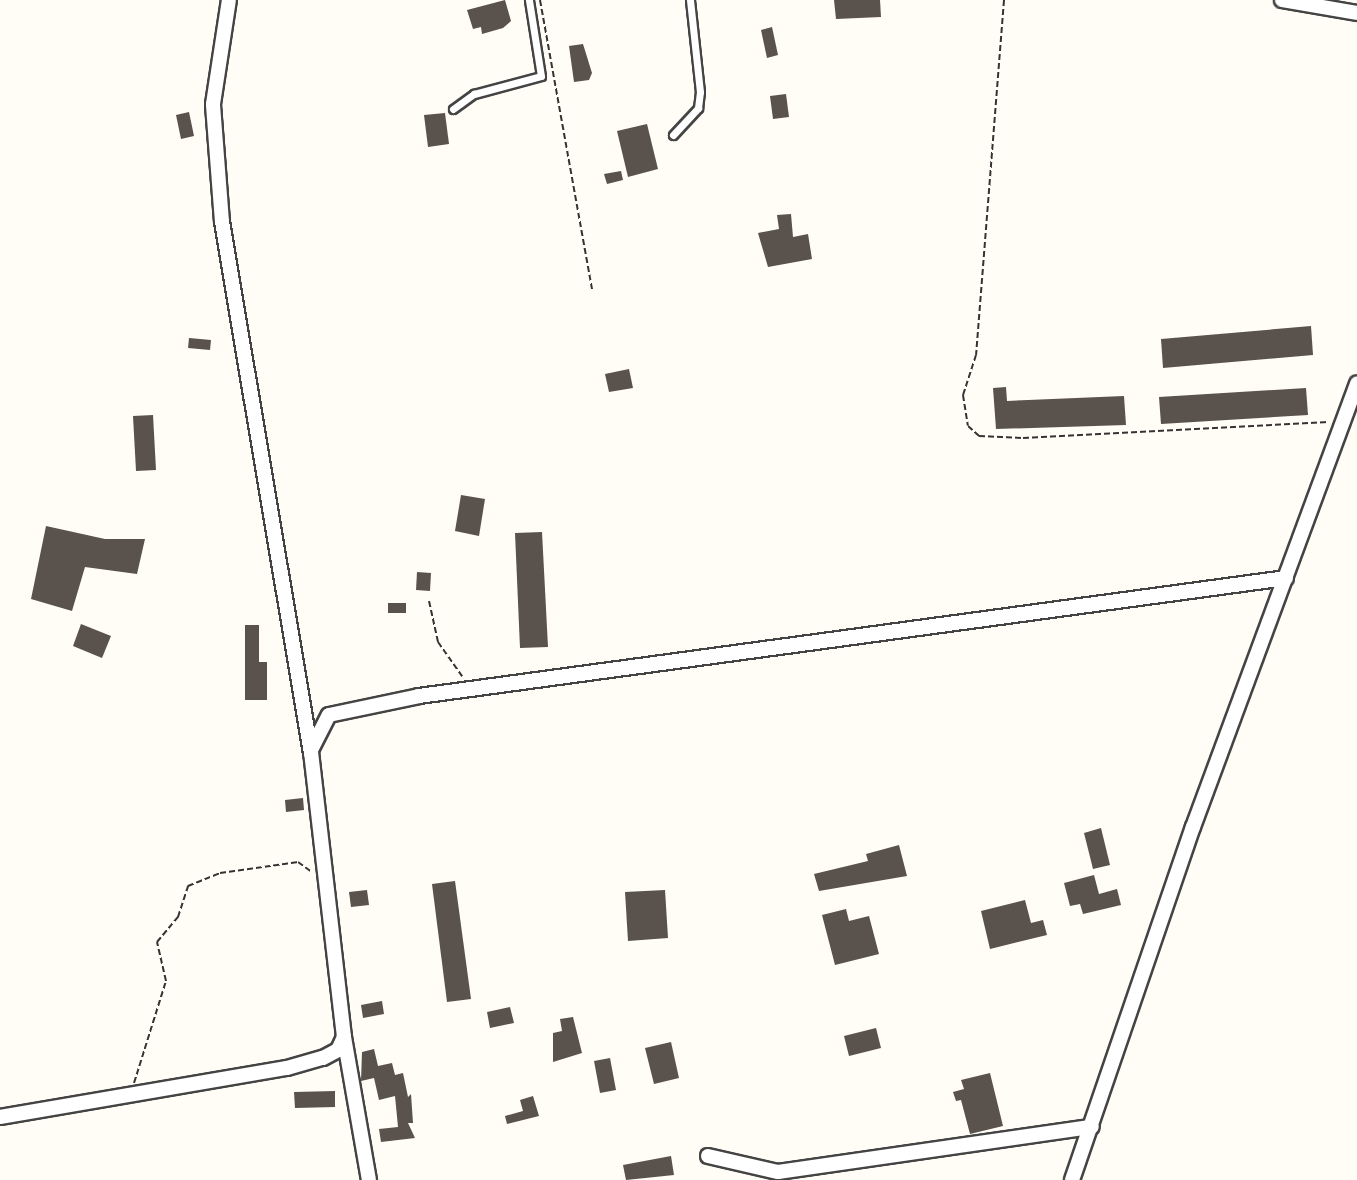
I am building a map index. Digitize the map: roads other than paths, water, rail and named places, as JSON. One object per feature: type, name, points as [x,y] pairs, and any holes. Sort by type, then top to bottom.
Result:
[{"type":"street","points":[[229,0],[213,104],[214,146],[243,361],[311,753],[344,1037],[369,1180]]},
{"type":"street","points":[[1282,0],[1357,13]]},
{"type":"street","points":[[1072,1180],[1193,827],[1357,383]]},
{"type":"street","points":[[311,753],[321,725],[342,709],[471,688],[825,645],[1286,578]]},
{"type":"street","points":[[1,1114],[130,1095],[323,1058],[338,1050],[344,1037]]},
{"type":"street","points":[[708,1156],[778,1172],[1092,1126]]},
{"type":"lane","points":[[453,110],[474,93],[541,76],[529,0]]},
{"type":"lane","points":[[673,135],[698,108],[700,92],[690,0]]}]
